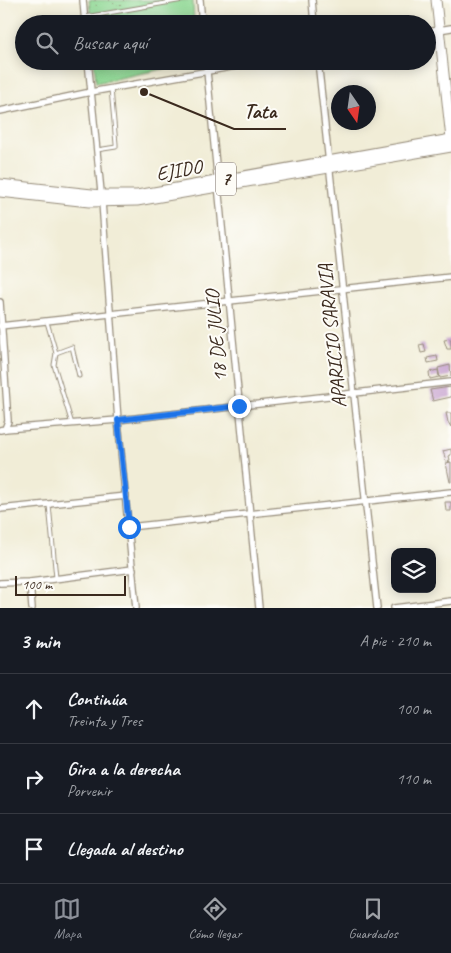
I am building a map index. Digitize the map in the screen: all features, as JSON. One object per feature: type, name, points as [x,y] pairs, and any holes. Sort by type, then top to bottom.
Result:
[{"type":"main road","points":[[436,0],[451,139]]},
{"type":"main road","name":"EJIDO","points":[[0,192],[101,198],[137,195],[218,184],[451,139]]},
{"type":"main road","name":"EJIDO","points":[[329,164],[451,147]]},
{"type":"main road","name":"EJIDO","points":[[0,184],[101,198]]},
{"type":"street","points":[[83,0],[84,15]]},
{"type":"street","points":[[200,0],[201,15]]},
{"type":"street","points":[[312,0],[313,15]]},
{"type":"street","points":[[436,30],[451,28]]},
{"type":"street","points":[[89,70],[118,420],[136,608]]},
{"type":"street","points":[[0,111],[111,88],[217,70]]},
{"type":"street","name":"APARICIO SARAVIA","points":[[319,70],[377,608]]},
{"type":"street","name":"18 DE JULIO","points":[[206,72],[259,608]]},
{"type":"street","points":[[1,326],[451,277]]},
{"type":"street","points":[[0,302],[8,403],[8,421],[3,430]]},
{"type":"street","points":[[3,430],[118,420],[451,382]]},
{"type":"street","points":[[129,527],[451,492]]},
{"type":"street","points":[[0,509],[126,496]]},
{"type":"street","points":[[0,584],[132,569]]},
{"type":"street","points":[[30,582],[32,608]]},
{"type":"street","points":[[394,608],[451,602]]},
{"type":"lane","points":[[98,15],[184,0]]},
{"type":"lane","points":[[96,150],[116,147],[111,88]]},
{"type":"lane","points":[[47,322],[56,353],[54,365],[72,424]]},
{"type":"lane","points":[[56,353],[72,347],[79,376]]},
{"type":"lane","points":[[48,504],[56,578]]},
{"type":"path","points":[[95,0],[98,15]]},
{"type":"path","points":[[120,6],[124,0]]},
{"type":"green space","points":[[89,0],[193,0],[194,15],[90,15]]},
{"type":"green space","points":[[95,70],[158,70],[96,83]]},
{"type":"building","points":[[451,339],[451,349],[447,349],[444,340]]},
{"type":"building","points":[[424,344],[426,352],[421,353],[419,345]]},
{"type":"building","points":[[437,356],[438,361],[428,363],[427,358]]},
{"type":"building","points":[[450,365],[451,376],[440,378],[438,368]]},
{"type":"building","points":[[438,370],[439,377],[430,379],[429,372]]},
{"type":"building","points":[[451,387],[451,397],[433,401],[430,390]]},
{"type":"building","points":[[446,413],[451,413],[451,427],[448,422]]},
{"type":"building","points":[[451,449],[450,460],[446,461],[443,451]]},
{"type":"building","points":[[451,462],[451,482],[450,482],[446,463]]},
{"type":"building","points":[[445,502],[451,502],[451,511],[446,511]]},
{"type":"place","name":"Tata","points":[[144,92]]},
{"type":"route","points":[[129,527],[118,420],[239,406]]}]
